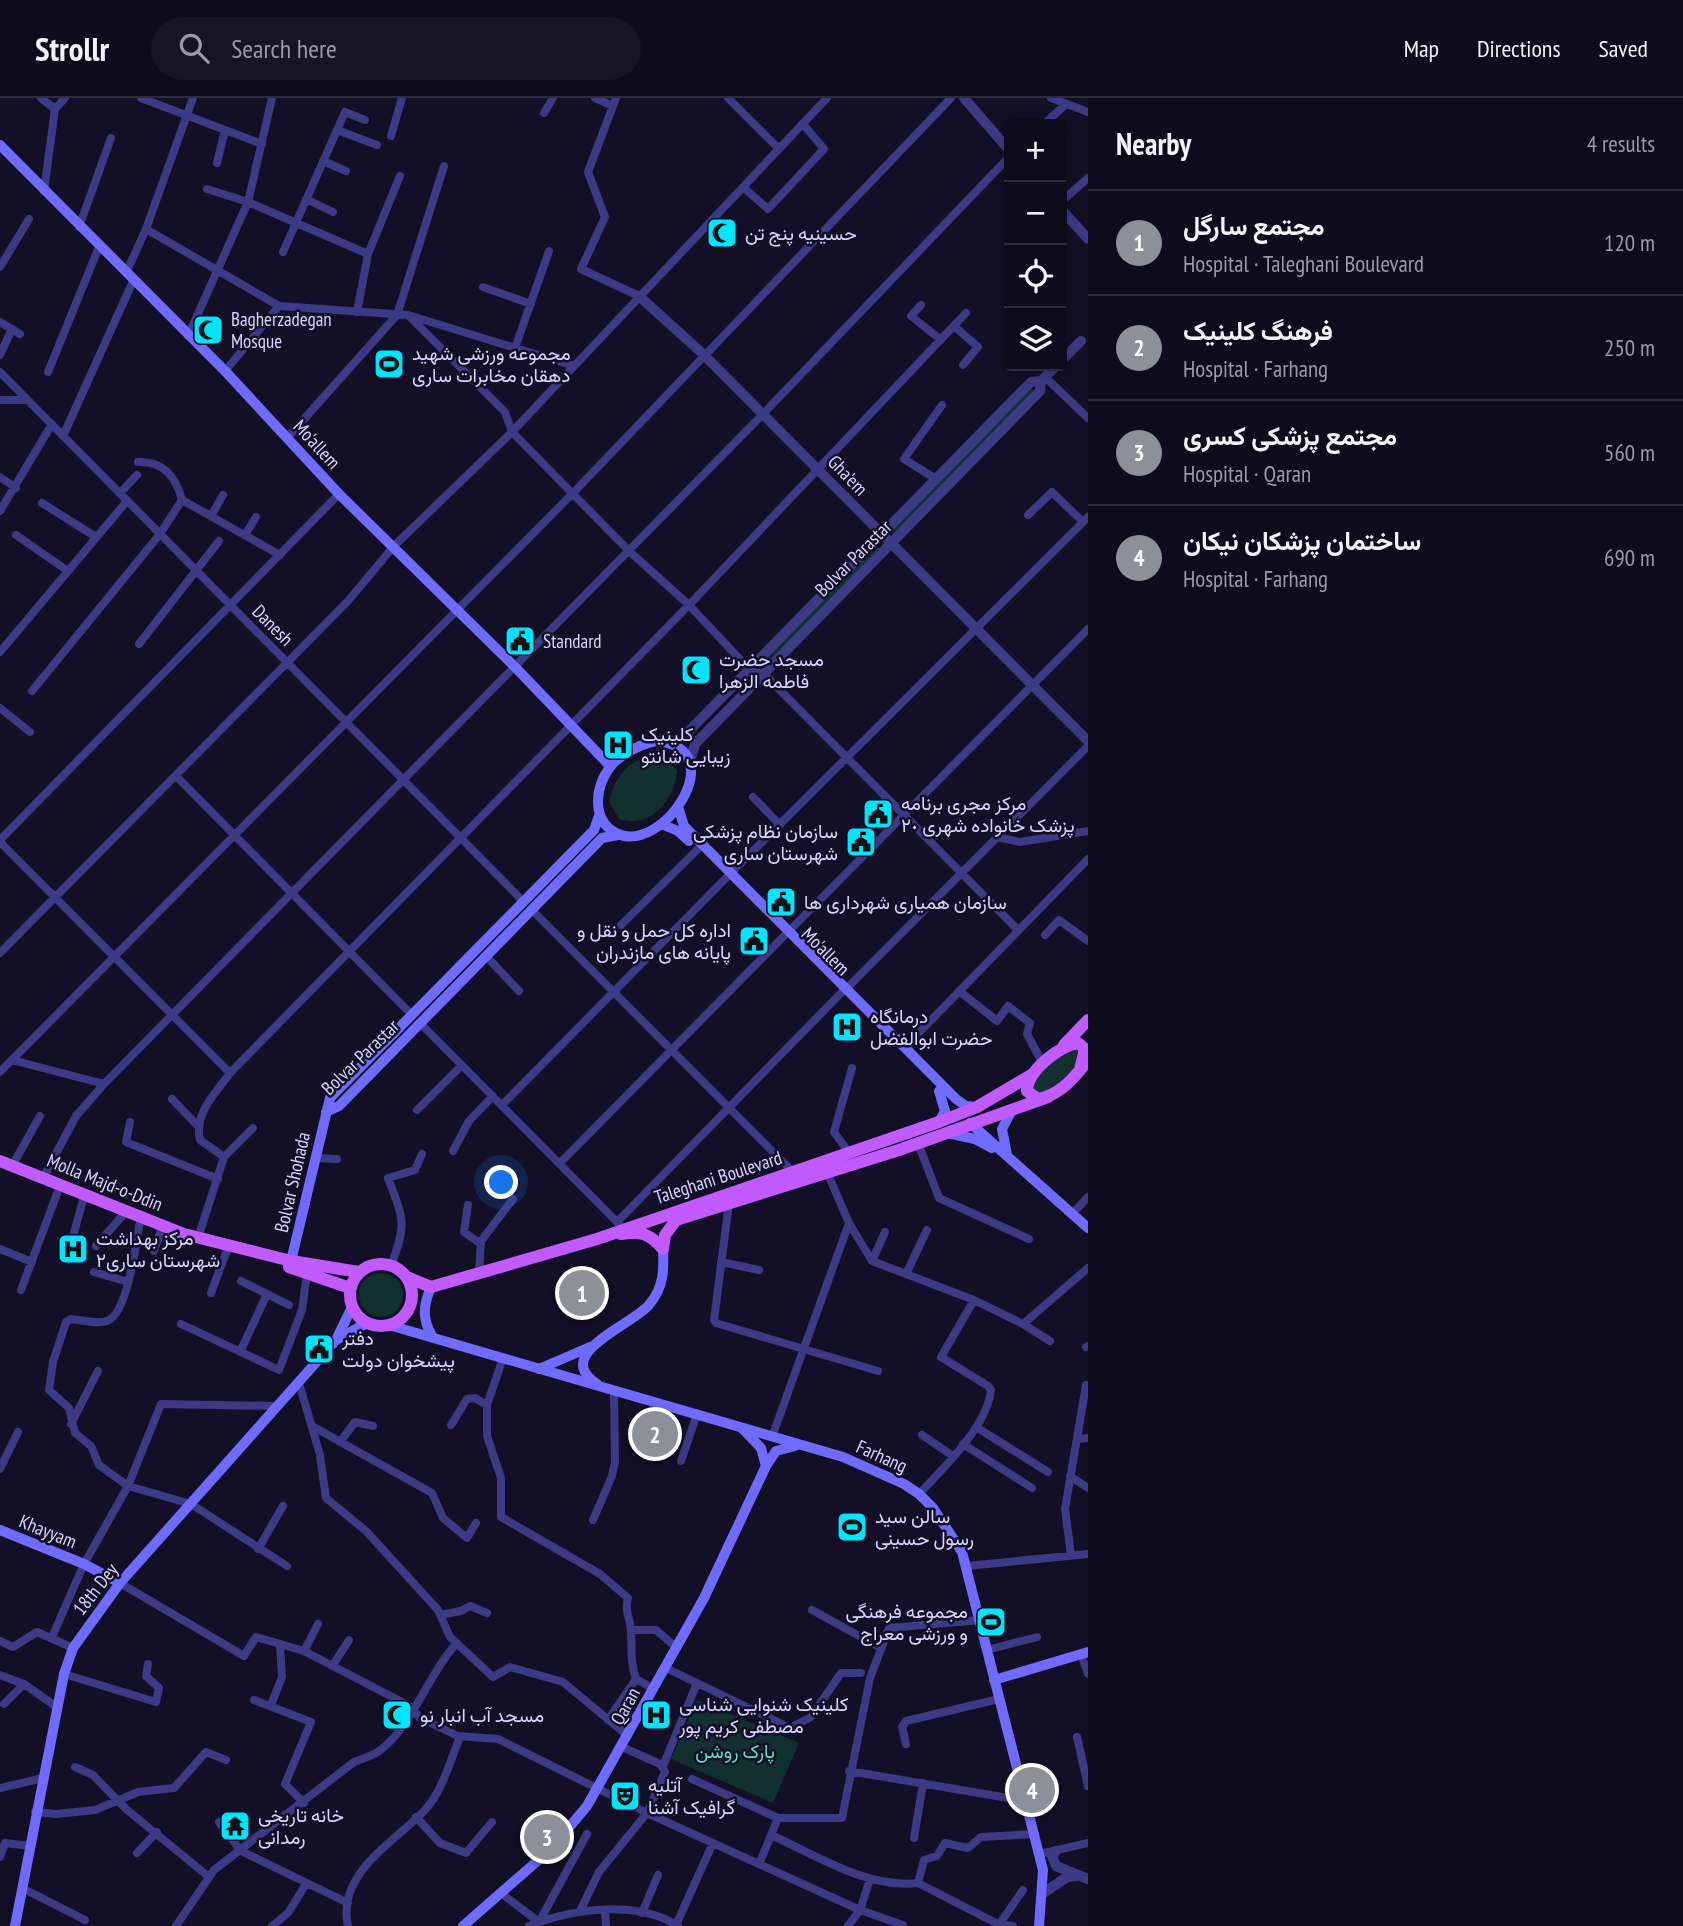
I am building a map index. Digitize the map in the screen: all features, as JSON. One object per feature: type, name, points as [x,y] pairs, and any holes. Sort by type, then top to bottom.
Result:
[{"type":"main road","name":"Mo'allem","points":[[0,145],[225,371],[339,494],[515,667],[610,766]]},
{"type":"main road","points":[[670,742],[682,750],[690,761],[689,788],[678,807],[661,824],[645,833],[618,835],[607,827],[599,816],[600,789],[610,766],[644,744],[670,742]]},
{"type":"main road","name":"Mo'allem","points":[[678,807],[684,827],[959,1114]]},
{"type":"main road","name":"Bolvar Parastar","points":[[326,1112],[339,1106],[523,901],[594,830],[599,816]]},
{"type":"main road","name":"Mo'allem","points":[[661,824],[678,831],[729,875]]},
{"type":"main road","name":"Bolvar Parastar","points":[[416,1019],[486,956],[602,838],[618,835]]},
{"type":"main road","points":[[523,901],[532,910]]},
{"type":"main road","name":"Mo'allem","points":[[844,991],[905,1046],[961,1104],[977,1107]]},
{"type":"main road","points":[[1088,1020],[1088,1033]]},
{"type":"main road","points":[[1060,1049],[1088,1020]]},
{"type":"main road","points":[[1060,1049],[1071,1044],[1082,1045],[1085,1049],[1080,1070]]},
{"type":"main road","name":"Taleghani Boulevard","points":[[663,1249],[665,1235],[676,1220],[918,1143],[959,1114],[977,1107],[1032,1074],[1060,1049]]},
{"type":"main road","points":[[1080,1070],[1088,1059]]},
{"type":"main road","name":"Taleghani Boulevard","points":[[430,1287],[597,1239],[620,1225],[850,1154],[943,1127],[970,1124],[1011,1112],[1057,1093],[1080,1070]]},
{"type":"main road","points":[[1032,1074],[1027,1091],[1038,1099],[1048,1097]]},
{"type":"main road","points":[[939,1091],[945,1111],[943,1127],[975,1139],[1007,1156]]},
{"type":"main road","name":"Bolvar Shohada","points":[[291,1261],[326,1112]]},
{"type":"main road","points":[[1007,1156],[1002,1129],[1011,1112]]},
{"type":"main road","points":[[959,1114],[1088,1228]]},
{"type":"main road","name":"Molla Majd-o-Ddin","points":[[4,1166],[43,1178],[198,1238],[291,1261],[359,1272]]},
{"type":"main road","name":"Molla Majd-o-Ddin","points":[[4,1166],[58,1191],[162,1230],[350,1288]]},
{"type":"main road","points":[[539,1368],[590,1347],[648,1307],[659,1290],[663,1277],[663,1249],[651,1235],[640,1232],[597,1239]]},
{"type":"main road","points":[[336,1340],[352,1307],[350,1288],[359,1272],[373,1265],[391,1266],[407,1278],[430,1287],[423,1311],[424,1322],[432,1336]]},
{"type":"main road","points":[[336,1340],[367,1323],[389,1325],[405,1314],[412,1296],[407,1278]]},
{"type":"main road","points":[[352,1307],[367,1323]]},
{"type":"main road","name":"Farhang","points":[[389,1325],[843,1457],[904,1484],[919,1494],[933,1508],[962,1552],[967,1566],[1040,1854],[1042,1924]]},
{"type":"main road","name":"18th Dey","points":[[15,1926],[64,1674],[73,1648],[121,1583],[336,1340]]},
{"type":"main road","points":[[590,1347],[582,1361],[584,1373],[609,1390]]},
{"type":"main road","points":[[739,1425],[761,1448],[766,1465]]},
{"type":"main road","points":[[766,1465],[776,1451],[800,1445]]},
{"type":"main road","name":"Qaran","points":[[463,1926],[550,1850],[597,1790],[704,1598],[766,1465]]},
{"type":"main road","name":"Khayyam","points":[[0,1530],[84,1564],[121,1583]]},
{"type":"main road","points":[[994,1680],[1085,1653]]},
{"type":"street","points":[[41,98],[54,109]]},
{"type":"street","points":[[44,191],[54,109],[65,98]]},
{"type":"street","points":[[141,98],[262,144]]},
{"type":"street","points":[[63,436],[89,383],[193,98]]},
{"type":"street","points":[[188,335],[248,202],[272,98]]},
{"type":"street","points":[[391,136],[402,98]]},
{"type":"street","points":[[544,113],[553,98]]},
{"type":"street","points":[[595,98],[615,102],[588,172],[605,217],[581,269],[639,296]]},
{"type":"street","points":[[728,98],[779,149]]},
{"type":"street","points":[[0,953],[288,663],[348,601],[394,546],[512,432],[827,98]]},
{"type":"street","points":[[1,1070],[574,492],[703,354],[951,98]]},
{"type":"street","points":[[964,98],[1004,144]]},
{"type":"street","points":[[1051,98],[1088,112]]},
{"type":"street","points":[[1050,119],[1065,105]]},
{"type":"street","points":[[283,252],[345,111],[365,120]]},
{"type":"street","points":[[743,187],[768,209],[824,149],[803,124]]},
{"type":"street","points":[[217,163],[225,130]]},
{"type":"street","points":[[337,130],[377,145]]},
{"type":"street","points":[[79,227],[111,138]]},
{"type":"street","points":[[323,161],[346,171]]},
{"type":"street","points":[[43,1178],[76,1116],[104,1084],[763,414],[1004,162]]},
{"type":"street","points":[[287,438],[397,314],[444,166]]},
{"type":"street","points":[[357,312],[368,254],[400,176]]},
{"type":"street","points":[[1067,197],[1088,178]]},
{"type":"street","points":[[207,188],[248,202],[368,254]]},
{"type":"street","points":[[306,199],[333,212]]},
{"type":"street","points":[[1067,215],[1088,239]]},
{"type":"street","points":[[0,267],[29,219]]},
{"type":"street","points":[[146,229],[279,306],[408,315],[574,366]]},
{"type":"street","points":[[48,372],[99,247]]},
{"type":"street","points":[[515,348],[550,251]]},
{"type":"street","points":[[483,287],[531,304]]},
{"type":"street","name":"Gha'em","points":[[639,296],[703,354],[819,469],[1088,743]]},
{"type":"street","points":[[921,305],[911,316],[941,340]]},
{"type":"street","points":[[225,371],[279,306]]},
{"type":"street","points":[[197,1125],[205,1107],[230,1073],[571,727],[966,313]]},
{"type":"street","points":[[408,315],[505,412],[512,432],[574,492],[629,551],[689,605],[749,669],[764,674],[845,759],[1018,930]]},
{"type":"street","points":[[0,322],[16,331],[0,355]]},
{"type":"street","points":[[954,326],[978,347],[963,365]]},
{"type":"street","points":[[1067,355],[1081,341]]},
{"type":"street","name":"Bolvar Parastar","points":[[670,742],[685,736],[1031,382],[1043,379],[1051,371]]},
{"type":"street","name":"Danesh","points":[[0,372],[402,782],[523,901]]},
{"type":"street","points":[[1043,379],[1088,418]]},
{"type":"street","name":"Bolvar Parastar","points":[[690,761],[695,744],[1040,391],[1043,379]]},
{"type":"street","points":[[0,400],[27,400]]},
{"type":"street","points":[[936,479],[904,458],[942,405]]},
{"type":"street","points":[[0,511],[52,424]]},
{"type":"street","points":[[138,462],[158,465],[171,474],[182,500],[279,555]]},
{"type":"street","points":[[120,493],[137,475]]},
{"type":"street","points":[[0,477],[16,488]]},
{"type":"street","points":[[502,1105],[1085,520],[1052,492],[1028,515]]},
{"type":"street","points":[[230,1073],[0,841],[339,494]]},
{"type":"street","points":[[211,516],[223,495]]},
{"type":"street","points":[[32,691],[160,534],[182,500]]},
{"type":"street","points":[[0,652],[127,501]]},
{"type":"street","points":[[42,503],[96,537]]},
{"type":"street","points":[[245,536],[256,517]]},
{"type":"street","points":[[16,535],[68,571]]},
{"type":"street","points":[[139,644],[195,568],[219,541]]},
{"type":"street","points":[[560,1163],[1088,629]]},
{"type":"street","points":[[0,708],[30,732]]},
{"type":"street","points":[[176,776],[620,1225],[679,1158],[1088,743]]},
{"type":"street","points":[[753,797],[780,825]]},
{"type":"street","points":[[997,837],[1020,842],[1088,831]]},
{"type":"street","points":[[621,925],[698,849]]},
{"type":"street","points":[[905,1046],[1088,859]]},
{"type":"street","points":[[532,910],[794,1173]]},
{"type":"street","points":[[1045,935],[1059,920],[1088,941]]},
{"type":"street","points":[[486,956],[519,991]]},
{"type":"street","points":[[959,991],[997,1021],[1008,1006],[1030,1023],[1027,1034],[1043,1064]]},
{"type":"street","points":[[12,1060],[104,1084]]},
{"type":"street","points":[[417,1110],[462,1065]]},
{"type":"street","points":[[850,1154],[834,1132],[852,1068]]},
{"type":"street","points":[[453,1151],[469,1121],[493,1096]]},
{"type":"street","points":[[172,1099],[197,1125],[200,1140],[224,1157]]},
{"type":"street","points":[[4,1166],[40,1116]]},
{"type":"street","points":[[130,1122],[125,1142],[218,1179]]},
{"type":"street","points":[[198,1238],[224,1157],[253,1128]]},
{"type":"street","points":[[918,1143],[939,1198],[1029,1239]]},
{"type":"street","points":[[391,1266],[402,1234],[403,1219],[388,1178],[415,1170],[422,1154]]},
{"type":"street","points":[[316,1158],[337,1159]]},
{"type":"street","points":[[827,1172],[849,1223],[872,1261],[974,1300],[1023,1324],[1050,1341]]},
{"type":"street","points":[[21,1290],[58,1191]]},
{"type":"street","points":[[1073,1213],[1088,1197]]},
{"type":"street","points":[[479,1273],[481,1244],[513,1199]]},
{"type":"street","points":[[72,1240],[83,1200]]},
{"type":"street","points":[[729,1203],[714,1320],[716,1323],[803,1351],[878,1371]]},
{"type":"street","points":[[468,1205],[464,1232],[481,1244]]},
{"type":"street","points":[[96,1246],[123,1215]]},
{"type":"street","points":[[140,1222],[128,1282],[111,1319],[105,1322],[71,1319],[66,1322],[53,1362],[49,1390],[69,1408],[71,1424],[78,1438],[94,1450],[99,1465],[128,1486],[191,1504],[288,1566]]},
{"type":"street","points":[[772,1437],[849,1223]]},
{"type":"street","points":[[154,1251],[162,1230]]},
{"type":"street","points":[[906,1274],[927,1230]]},
{"type":"street","points":[[872,1261],[885,1231]]},
{"type":"street","points":[[0,1249],[32,1262]]},
{"type":"street","points":[[211,1293],[227,1250]]},
{"type":"street","points":[[721,1262],[759,1270]]},
{"type":"street","points":[[1023,1324],[1088,1268]]},
{"type":"street","points":[[94,1272],[128,1282]]},
{"type":"street","points":[[181,1324],[279,1370],[303,1310],[307,1273]]},
{"type":"street","points":[[241,1281],[289,1305]]},
{"type":"street","points":[[240,1352],[267,1294]]},
{"type":"street","points":[[919,1494],[976,1427],[989,1404],[991,1390],[941,1357],[974,1300]]},
{"type":"street","points":[[503,1358],[487,1405],[487,1436],[501,1478],[501,1517],[600,1574],[628,1598],[624,1612],[632,1630],[629,1653],[636,1679],[654,1689]]},
{"type":"street","points":[[71,1424],[98,1371]]},
{"type":"street","points":[[299,1383],[320,1455],[326,1498],[366,1531],[440,1615],[450,1637],[493,1677],[510,1667],[563,1682],[628,1736]]},
{"type":"street","points":[[1071,1555],[1065,1509],[1086,1385]]},
{"type":"street","points":[[593,1520],[612,1476],[615,1462],[609,1390]]},
{"type":"street","points":[[451,1425],[467,1399],[475,1398],[487,1405]]},
{"type":"street","points":[[52,1637],[84,1564],[128,1486],[161,1404],[277,1406]]},
{"type":"street","points":[[681,1461],[697,1414]]},
{"type":"street","points":[[340,1442],[355,1422],[373,1426]]},
{"type":"street","points":[[312,1426],[432,1493],[443,1518],[467,1538],[476,1523]]},
{"type":"street","points":[[976,1427],[1048,1472]]},
{"type":"street","points":[[0,1469],[18,1432]]},
{"type":"street","points":[[922,1435],[953,1456]]},
{"type":"street","points":[[1077,1439],[1088,1438]]},
{"type":"street","points":[[962,1444],[1032,1488]]},
{"type":"street","points":[[1070,1476],[1088,1488]]},
{"type":"street","points":[[258,1549],[283,1506]]},
{"type":"street","points":[[967,1566],[1088,1554]]},
{"type":"street","points":[[121,1583],[244,1656],[256,1637],[304,1651],[412,1708],[419,1718],[460,1737],[498,1739],[647,1813],[860,1909],[903,1925]]},
{"type":"street","points":[[440,1615],[461,1612],[470,1606],[487,1612]]},
{"type":"street","points":[[812,1610],[881,1648]]},
{"type":"street","points":[[692,1779],[778,1818],[842,1818],[849,1771],[870,1678],[890,1628],[981,1620]]},
{"type":"street","points":[[304,1651],[318,1624]]},
{"type":"street","points":[[632,1630],[656,1630],[677,1648]]},
{"type":"street","points":[[0,1641],[13,1647],[37,1632],[73,1648]]},
{"type":"street","points":[[987,1650],[1037,1637]]},
{"type":"street","points":[[333,1665],[349,1640]]},
{"type":"street","points":[[176,1926],[214,1870],[354,1762],[379,1752],[403,1726],[441,1660],[457,1643]]},
{"type":"street","points":[[271,1705],[282,1677],[280,1644]]},
{"type":"street","points":[[1085,1653],[1088,1674]]},
{"type":"street","points":[[64,1674],[156,1702],[159,1688],[146,1676],[148,1664]]},
{"type":"street","points":[[666,1668],[790,1728],[811,1717],[841,1673],[861,1673]]},
{"type":"street","points":[[0,1675],[24,1684],[58,1708]]},
{"type":"street","points":[[608,1720],[636,1679]]},
{"type":"street","points":[[580,1911],[599,1872],[647,1813],[697,1683]]},
{"type":"street","points":[[4,1704],[24,1684]]},
{"type":"street","points":[[906,1744],[902,1727],[906,1721],[999,1699]]},
{"type":"street","points":[[254,1700],[312,1722],[285,1784],[304,1803]]},
{"type":"street","points":[[348,1926],[348,1903],[362,1867],[416,1817],[440,1786],[460,1737]]},
{"type":"street","points":[[1077,1737],[1088,1786]]},
{"type":"street","points":[[622,1747],[663,1766]]},
{"type":"street","points":[[36,1812],[56,1814],[95,1810],[138,1792],[174,1788],[206,1752],[226,1760]]},
{"type":"street","points":[[75,1766],[93,1774],[115,1800],[209,1877]]},
{"type":"street","points":[[849,1771],[1026,1801]]},
{"type":"street","points":[[0,1788],[43,1778]]},
{"type":"street","points":[[914,1839],[923,1783]]},
{"type":"street","points":[[416,1817],[440,1843],[466,1853],[492,1822]]},
{"type":"street","points":[[760,1862],[778,1818]]},
{"type":"street","points":[[219,1822],[242,1851],[348,1903]]},
{"type":"street","points":[[137,1853],[157,1832]]},
{"type":"street","points":[[539,1922],[587,1834]]},
{"type":"street","points":[[918,1883],[924,1860],[937,1856],[945,1843],[968,1848],[981,1838],[1035,1834]]},
{"type":"street","points":[[771,1835],[870,1879],[904,1885],[918,1883],[998,1925],[1013,1926]]},
{"type":"street","points":[[0,1857],[5,1843],[30,1846]]},
{"type":"street","points":[[529,1926],[580,1911],[642,1913],[678,1925],[713,1843]]},
{"type":"street","points":[[1040,1854],[1088,1843]]},
{"type":"street","points":[[1056,1850],[1052,1856],[1056,1866],[1084,1877]]},
{"type":"street","points":[[642,1913],[658,1875]]},
{"type":"street","points":[[1042,1894],[1067,1877],[1084,1877]]},
{"type":"street","points":[[848,1926],[860,1909],[870,1879]]},
{"type":"street","points":[[272,1926],[288,1913],[306,1884]]},
{"type":"street","points":[[22,1888],[85,1920]]},
{"type":"street","points":[[998,1925],[1023,1890]]},
{"type":"street","points":[[502,1894],[539,1922]]},
{"type":"street","points":[[605,1911],[606,1926]]},
{"type":"green space","points":[[1031,389],[1034,391],[894,536],[890,531]]},
{"type":"green space","points":[[877,546],[881,551],[770,662],[766,659]]},
{"type":"green space","points":[[663,754],[677,770],[672,791],[666,801],[659,810],[641,820],[619,819],[609,802],[621,774],[627,767],[643,758]]},
{"type":"green space","points":[[1075,1047],[1082,1051],[1071,1074],[1060,1084],[1036,1095],[1031,1083],[1049,1063]]},
{"type":"green space","points":[[381,1273],[397,1279],[403,1295],[397,1311],[381,1317],[365,1311],[359,1295],[365,1279]]},
{"type":"green space","name":"پارک روشن","points":[[697,1700],[799,1743],[773,1803],[671,1759]]},
{"type":"place","name":"حسینیه پنج تن","points":[[722,233]]},
{"type":"place","name":"Bagherzadegan Mosque","points":[[208,330]]},
{"type":"place","name":"مجموعه ورزشی شهید دهقان مخابرات ساری","points":[[389,364]]},
{"type":"place","name":"Standard","points":[[520,641]]},
{"type":"place","name":"مسجد حضرت فاطمه الزهرا","points":[[696,670]]},
{"type":"place","name":"کلینیک زیبایی شانتو","points":[[618,745]]},
{"type":"place","name":"مرکز مجری برنامه پزشک خانواده شهری ٢٠","points":[[878,814]]},
{"type":"place","name":"سازمان نظام پزشکی شهرستان ساری","points":[[861,842]]},
{"type":"place","name":"سازمان همیاری شهرداری ها","points":[[781,902]]},
{"type":"place","name":"اداره کل حمل و نقل و پایانه های مازندران","points":[[754,941]]},
{"type":"place","name":"درمانگاه حضرت ابوالفضل","points":[[847,1027]]},
{"type":"place","name":"مرکز بهداشت شهرستان ساری٢","points":[[73,1249]]},
{"type":"place","name":"مجتمع سارگل","points":[[582,1293]]},
{"type":"place","name":"دفتر پیشخوان دولت","points":[[319,1349]]},
{"type":"place","name":"فرهنگ کلینیک","points":[[655,1434]]},
{"type":"place","name":"سالن سید رسول حسینی","points":[[852,1527]]},
{"type":"place","name":"مجموعه فرهنگی و ورزشی معراج","points":[[991,1622]]},
{"type":"place","name":"مسجد آب انبار نو","points":[[397,1715]]},
{"type":"place","name":"کلینیک شنوایی شناسی مصطفی کریم پور","points":[[656,1715]]},
{"type":"place","name":"ساختمان پزشکان نیکان","points":[[1032,1790]]},
{"type":"place","name":"آتلیه گرافیک آشنا","points":[[625,1796]]},
{"type":"place","name":"خانه تاریخی رمدانی","points":[[235,1826]]},
{"type":"place","name":"مجتمع پزشکی کسری","points":[[547,1837]]}]
